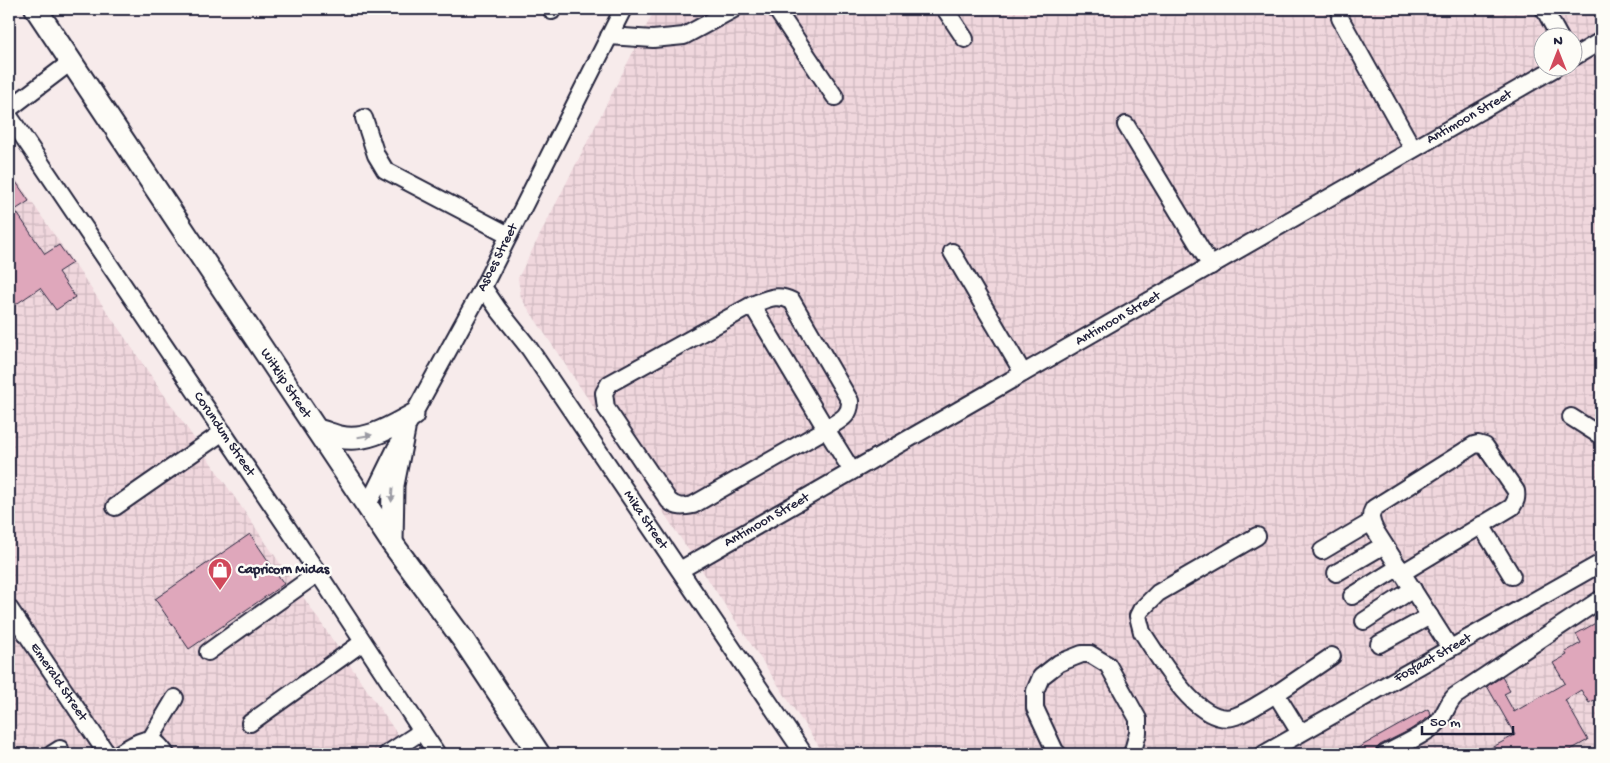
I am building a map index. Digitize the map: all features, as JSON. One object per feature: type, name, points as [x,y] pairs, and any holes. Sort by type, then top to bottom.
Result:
[{"type":"main road","name":"Witklip Street","points":[[36,9],[368,504],[392,543],[464,641],[539,754]]},
{"type":"main road","points":[[317,430],[341,438],[360,437],[382,432],[409,422]]},
{"type":"main road","points":[[392,543],[391,508],[393,485],[409,422]]},
{"type":"street","name":"Asbes Street","points":[[368,504],[409,422],[483,287],[623,9]]},
{"type":"street","points":[[609,36],[653,39],[684,36],[734,9]]},
{"type":"street","points":[[776,9],[835,97]]},
{"type":"street","points":[[945,9],[965,39]]},
{"type":"street","points":[[1544,9],[1554,28]]},
{"type":"street","points":[[1340,18],[1413,149]]},
{"type":"street","points":[[1582,52],[1601,41]]},
{"type":"street","points":[[9,109],[72,61]]},
{"type":"street","name":"Antimoon Street","points":[[680,570],[1538,78]]},
{"type":"street","name":"Corundum Street","points":[[9,116],[318,573],[437,754]]},
{"type":"street","points":[[364,118],[376,155],[385,170],[509,235]]},
{"type":"street","points":[[1126,125],[1210,266]]},
{"type":"street","points":[[952,252],[1023,373]]},
{"type":"street","name":"Mika Street","points":[[483,287],[528,348],[804,754]]},
{"type":"street","points":[[779,296],[792,301],[850,401],[847,416],[826,428],[693,504],[681,507],[674,506],[606,408],[604,393],[609,384],[752,305],[771,297],[779,296]]},
{"type":"street","points":[[752,305],[852,471]]},
{"type":"street","points":[[1571,417],[1601,436]]},
{"type":"street","points":[[115,506],[223,432]]},
{"type":"street","points":[[1352,596],[1400,570],[1481,525],[1512,506],[1517,498],[1516,491],[1488,449],[1482,445],[1478,444],[1374,508],[1370,514],[1371,522],[1384,545],[1400,570],[1413,589],[1450,648]]},
{"type":"street","points":[[1322,551],[1371,522]]},
{"type":"street","points":[[1481,525],[1512,576]]},
{"type":"street","points":[[1257,536],[1158,593],[1141,610],[1138,616],[1142,632],[1186,695],[1204,712],[1220,717],[1234,717],[1276,694],[1332,656]]},
{"type":"street","points":[[1336,573],[1384,545]]},
{"type":"street","name":"Fosfaat Street","points":[[1264,754],[1601,563]]},
{"type":"street","points":[[208,652],[318,573]]},
{"type":"street","points":[[1364,621],[1413,589]]},
{"type":"street","points":[[1385,754],[1432,727],[1440,720],[1447,704],[1455,696],[1601,599]]},
{"type":"street","name":"Emerald Street","points":[[9,608],[107,754]]},
{"type":"street","points":[[1380,644],[1430,616]]},
{"type":"street","points":[[250,723],[363,642]]},
{"type":"street","points":[[1058,754],[1055,752],[1035,708],[1035,691],[1041,677],[1059,663],[1082,654],[1090,654],[1108,665],[1138,720],[1138,733],[1132,754]]},
{"type":"street","points":[[1276,694],[1300,733]]},
{"type":"street","points":[[150,740],[175,698]]},
{"type":"street","points":[[387,754],[422,731]]},
{"type":"street","points":[[118,754],[137,743],[150,740],[157,743],[166,754]]},
{"type":"shaded area","points":[[655,9],[1601,9],[1601,754],[824,754],[521,298],[518,278]]},
{"type":"shaded area","points":[[9,169],[411,754],[9,754]]},
{"type":"building","points":[[16,182],[29,201],[15,210],[45,254],[59,245],[72,263],[58,272],[75,297],[56,310],[40,288],[9,309],[9,188]]},
{"type":"building","name":"Capricorn Midas","points":[[250,534],[284,584],[189,649],[155,599]]},
{"type":"building","points":[[1601,620],[1601,696],[1589,703],[1581,690],[1565,700],[1588,740],[1563,754],[1480,754],[1515,735],[1487,686],[1502,677],[1510,691],[1504,694],[1514,712],[1565,683],[1553,663],[1567,655],[1565,652],[1581,643],[1576,634]]},
{"type":"building","points":[[1428,709],[1431,715],[1429,717],[1410,730],[1380,745],[1376,749],[1375,754],[1347,754]]},
{"type":"place","name":"Capricorn Midas","points":[[220,591]]}]
